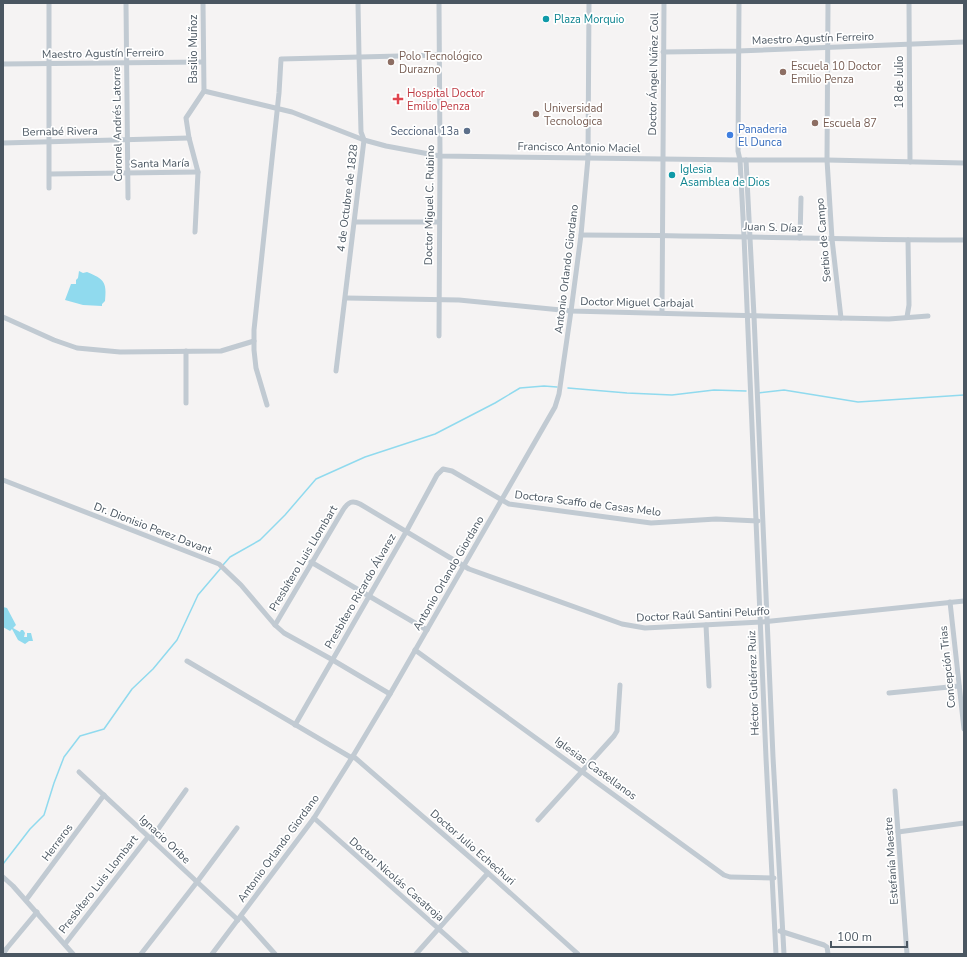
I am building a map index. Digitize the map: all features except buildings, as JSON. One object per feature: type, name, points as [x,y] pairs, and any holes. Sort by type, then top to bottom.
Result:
[{"type":"street","points":[[49,3],[49,188]]},
{"type":"street","name":"Coronel Andrés Latorre","points":[[126,3],[128,198]]},
{"type":"street","name":"Basilio Muñoz","points":[[195,232],[198,172],[189,138],[186,118],[204,91],[203,3]]},
{"type":"street","name":"4 de Octubre de 1828","points":[[336,371],[364,140],[361,132],[358,56],[358,3]]},
{"type":"street","name":"Doctor Miguel C. Rubino","points":[[439,3],[439,336]]},
{"type":"street","name":"Antonio Orlando Giordano","points":[[212,954],[314,818],[353,757],[464,567],[558,401],[581,235],[588,158],[589,3]]},
{"type":"street","name":"Doctor Ángel Núñez Coll","points":[[662,312],[664,3]]},
{"type":"street","points":[[739,3],[738,151],[743,160]]},
{"type":"street","name":"Serbio de Campo","points":[[828,3],[828,160],[832,239],[841,318]]},
{"type":"street","name":"18 de Julio","points":[[909,3],[910,162]]},
{"type":"street","name":"Maestro Agustín Ferreiro","points":[[663,52],[738,51],[964,42]]},
{"type":"street","points":[[267,405],[256,368],[254,341],[276,108],[279,93],[281,59],[438,55]]},
{"type":"street","name":"Maestro Agustín Ferreiro","points":[[3,64],[203,62]]},
{"type":"street","name":"Francisco Antonio Maciel","points":[[204,91],[292,112],[364,140],[386,146],[440,156],[964,163]]},
{"type":"street","name":"Bernabé Rivera","points":[[3,143],[189,138]]},
{"type":"street","name":"Héctor Gutiérrez Ruiz","points":[[743,160],[744,236],[766,758],[776,930],[776,954]]},
{"type":"street","name":"Héctor Gutiérrez Ruiz","points":[[743,160],[754,316],[772,757],[784,954]]},
{"type":"street","name":"Santa María","points":[[50,174],[198,172]]},
{"type":"street","points":[[800,238],[801,198]]},
{"type":"street","points":[[355,222],[439,222]]},
{"type":"street","name":"Juan S. Díaz","points":[[581,235],[964,240]]},
{"type":"street","points":[[907,317],[908,240]]},
{"type":"street","name":"Doctor Miguel Carbajal","points":[[346,298],[460,300],[571,311],[662,312],[889,319],[928,316]]},
{"type":"street","points":[[3,312],[16,323]]},
{"type":"street","points":[[3,317],[54,340],[77,348],[120,352],[221,351],[254,341]]},
{"type":"street","points":[[186,351],[186,403]]},
{"type":"street","name":"Doctora Scaffo de Casas Melo","points":[[443,469],[452,471],[502,501],[515,505],[651,523],[716,519],[763,520]]},
{"type":"street","name":"Presbítero Ricardo Álvarez","points":[[295,725],[331,659],[406,532],[436,475],[443,469]]},
{"type":"street","name":"Dr. Dionisio Perez Davant","points":[[3,480],[219,564],[241,584],[275,625],[284,633],[390,694]]},
{"type":"street","name":"Doctor Raúl Santini Peluffo","points":[[350,502],[360,504],[464,567],[475,572],[628,626],[645,628],[761,622],[964,601]]},
{"type":"street","name":"Presbítero Luis Llombart","points":[[275,625],[311,562],[343,510],[350,502]]},
{"type":"street","points":[[311,562],[427,630]]},
{"type":"street","name":"Concepción Trias","points":[[950,602],[964,729]]},
{"type":"street","points":[[706,625],[709,686]]},
{"type":"street","name":"Iglesias Castellanos","points":[[415,650],[724,875],[730,877],[780,878]]},
{"type":"street","name":"Doctor Julio Echechuri","points":[[188,661],[295,725],[353,757],[488,873],[578,954]]},
{"type":"street","points":[[538,820],[614,736],[617,731],[620,685]]},
{"type":"street","points":[[889,693],[959,686]]},
{"type":"street","name":"Ignacio Oribe","points":[[78,772],[197,882],[239,918],[275,954]]},
{"type":"street","name":"Presbítero Luis Llombart","points":[[65,944],[186,790]]},
{"type":"street","name":"Estefanía Maestre","points":[[895,791],[907,954]]},
{"type":"street","name":"Herreros","points":[[26,900],[104,795]]},
{"type":"street","name":"Doctor Nicolás Casatroja","points":[[314,818],[467,954]]},
{"type":"street","points":[[898,832],[964,823]]},
{"type":"street","points":[[140,954],[197,882],[237,828]]},
{"type":"street","points":[[416,954],[488,873]]},
{"type":"street","points":[[3,877],[14,886],[73,954]]},
{"type":"street","points":[[3,954],[6,948],[37,912]]},
{"type":"street","points":[[776,930],[826,946],[828,954]]},
{"type":"water","points":[[79,271],[93,274],[101,279],[105,285],[105,301],[102,306],[83,305],[65,300],[71,284],[76,284]]},
{"type":"water","points":[[3,607],[7,608],[16,625],[13,628],[20,632],[23,630],[25,633],[24,637],[27,637],[27,633],[31,633],[33,641],[29,641],[25,644],[18,640],[12,629],[10,631],[3,627]]},
{"type":"waterway","points":[[223,565],[230,557],[260,540],[285,515],[316,479],[365,457],[435,434],[495,403],[520,388],[544,386],[557,387]]},
{"type":"waterway","points":[[568,388],[672,395],[714,390],[746,391]]},
{"type":"waterway","points":[[758,393],[784,390],[858,402],[964,395]]},
{"type":"waterway","points":[[3,864],[30,829],[44,815],[64,757],[80,736],[104,729],[132,689],[153,669],[177,640],[198,595],[221,568]]},
{"type":"place","name":"Plaza Morquio","points":[[546,19]]},
{"type":"place","name":"Polo Tecnológico Durazno","points":[[391,62]]},
{"type":"place","name":"Escuela 10 Doctor Emilio Penza","points":[[783,72]]},
{"type":"place","name":"Hospital Doctor Emilio Penza","points":[[398,99]]},
{"type":"place","name":"Universidad Tecnologica","points":[[536,114]]},
{"type":"place","name":"Escuela 87","points":[[815,123]]},
{"type":"place","name":"Seccional 13a","points":[[467,131]]},
{"type":"place","name":"Panaderia El Dunca","points":[[730,135]]},
{"type":"place","name":"Iglesia Asamblea de Dios","points":[[672,175]]}]
